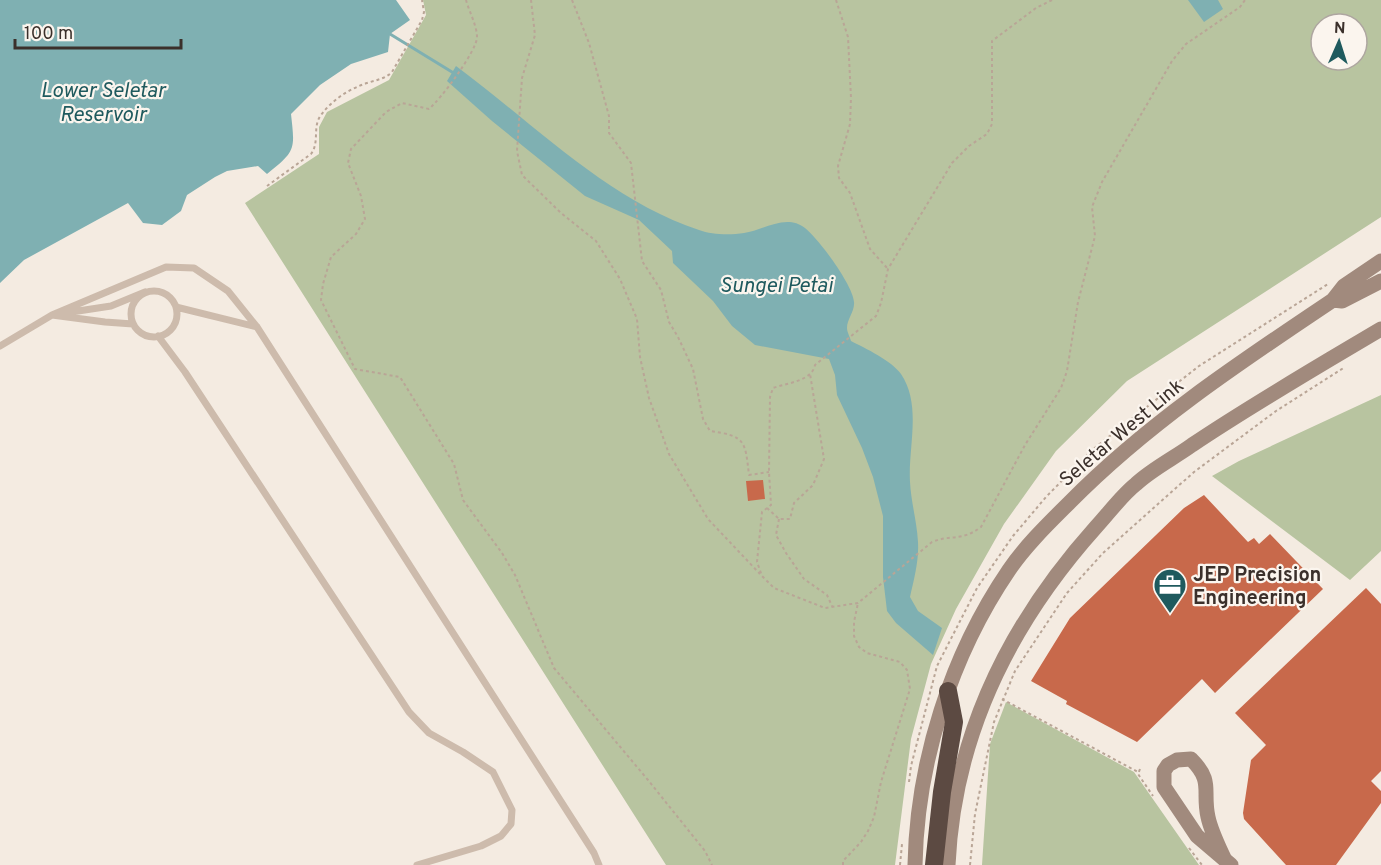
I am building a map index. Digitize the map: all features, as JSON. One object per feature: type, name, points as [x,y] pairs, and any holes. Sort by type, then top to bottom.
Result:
[{"type":"highway","points":[[934,865],[942,792],[954,722],[953,706],[948,691]]},
{"type":"main road","name":"Seletar West Link","points":[[915,865],[915,835],[922,787],[937,719],[984,614],[1010,569],[1048,524],[1103,468],[1178,408],[1333,300],[1344,286],[1381,261]]},
{"type":"main road","points":[[1333,300],[1342,301],[1381,281]]},
{"type":"main road","points":[[948,865],[952,813],[975,724],[993,677],[1048,584],[1086,538],[1136,484],[1236,415],[1381,328]]},
{"type":"main road","points":[[1191,759],[1207,782],[1208,817],[1227,862],[1197,836],[1164,788],[1164,771],[1168,765],[1177,760],[1191,759]]},
{"type":"lane","points":[[0,346],[52,315],[165,267],[194,268],[228,291],[257,327],[594,853],[599,865]]},
{"type":"lane","points":[[52,315],[111,306],[145,292],[160,292],[172,300],[176,307],[175,322],[171,328],[158,336],[144,334],[133,324],[131,316],[134,302],[145,292]]},
{"type":"lane","points":[[176,307],[257,327]]},
{"type":"lane","points":[[52,315],[133,324]]},
{"type":"lane","points":[[158,336],[185,372],[409,712],[429,734],[463,752],[493,772],[498,781],[512,810],[511,824],[501,836],[481,846],[417,865]]},
{"type":"lane","points":[[591,865],[594,853]]},
{"type":"path","points":[[267,186],[303,160],[315,148],[315,127],[320,116],[334,100],[364,84],[387,77],[392,72],[422,20],[424,12],[422,0]]},
{"type":"path","points":[[466,0],[477,38],[473,51],[438,101],[429,109],[402,104],[386,112],[351,149],[348,163],[361,196],[365,219],[356,234],[331,257],[321,300],[355,369],[400,377],[454,464],[463,500],[502,553],[515,575],[554,668],[705,851],[712,865]]},
{"type":"path","points":[[531,0],[535,35],[522,78],[519,111],[517,151],[522,175],[561,213],[596,241],[620,279],[637,319],[640,357],[649,398],[669,454],[708,519],[774,588],[825,608],[858,603],[940,538],[960,538],[971,535],[981,527],[1025,445],[1061,388],[1078,302],[1095,236],[1092,207],[1102,182],[1166,71],[1186,44],[1240,7],[1245,0]]},
{"type":"path","points":[[572,0],[589,43],[609,116],[609,133],[631,163],[642,261],[661,290],[669,322],[693,369],[702,419],[710,431],[733,434],[745,446],[749,475],[769,472]]},
{"type":"path","points":[[836,0],[848,37],[851,98],[850,124],[838,166],[839,178],[850,193],[870,249],[888,269]]},
{"type":"path","points":[[762,576],[757,562],[762,512],[771,505],[770,397],[773,388],[802,380],[814,371],[815,365],[876,316],[888,269],[952,163],[969,146],[987,134],[992,124],[992,41],[1036,8],[1052,0]]},
{"type":"path","points":[[909,788],[911,766],[937,666],[977,588],[1013,536],[1046,497],[1092,450],[1137,413],[1199,366],[1336,279]]},
{"type":"path","points":[[970,865],[975,814],[986,750],[1002,699],[1015,671],[1067,593],[1103,553],[1194,472],[1276,411],[1351,363]]},
{"type":"path","points":[[767,508],[779,519],[790,519],[794,503],[813,484],[824,459],[810,374]]},
{"type":"path","points":[[779,519],[776,535],[786,554],[804,579],[827,595],[832,607]]},
{"type":"path","points":[[843,865],[843,861],[868,831],[874,817],[881,782],[910,689],[908,670],[900,662],[867,653],[859,647],[854,636],[858,603]]},
{"type":"path","points":[[1002,699],[1138,771]]},
{"type":"path","points":[[900,865],[902,843]]},
{"type":"green space","points":[[423,0],[1381,0],[1381,217],[1127,381],[1056,451],[1004,524],[956,609],[931,664],[911,739],[895,865],[666,865],[245,203],[319,154],[319,127],[327,112],[389,80],[426,15]]},
{"type":"green space","points":[[1381,395],[1381,551],[1350,580],[1212,476],[1239,461]]},
{"type":"green space","points":[[1006,702],[1134,772],[1199,865],[982,865],[990,744]]},
{"type":"water","name":"Lower Seletar Reservoir","points":[[0,0],[396,0],[410,20],[390,34],[388,52],[351,64],[320,85],[291,114],[293,143],[291,149],[284,160],[267,174],[258,166],[227,171],[187,195],[181,211],[162,225],[143,223],[128,203],[24,260],[0,283]]},
{"type":"water","points":[[1188,0],[1218,0],[1223,9],[1204,22]]},
{"type":"water","name":"Sungei Petai","points":[[456,66],[602,180],[665,217],[704,232],[722,234],[744,233],[790,222],[805,228],[818,241],[834,262],[852,294],[854,305],[847,328],[851,341],[878,355],[897,369],[907,386],[911,399],[913,426],[910,482],[918,549],[910,597],[918,611],[942,628],[933,655],[896,623],[887,611],[883,577],[883,516],[873,477],[862,448],[837,395],[835,375],[829,359],[755,345],[732,326],[713,301],[673,263],[672,251],[639,220],[585,196],[492,121],[447,81]]},
{"type":"building","points":[[763,480],[765,499],[748,501],[746,481]]},
{"type":"building","points":[[1204,495],[1248,542],[1254,538],[1259,544],[1270,534],[1323,589],[1215,693],[1202,679],[1137,742],[1066,704],[1067,701],[1031,681],[1070,618],[1184,508]]},
{"type":"building","points":[[1366,588],[1381,604],[1381,771],[1371,781],[1381,791],[1381,803],[1336,865],[1286,865],[1244,819],[1251,760],[1266,745],[1235,713]]},
{"type":"waterway","name":"Sungei Petai","points":[[390,34],[452,72]]},
{"type":"place","name":"JEP Precision Engineering","points":[[1170,614]]}]
